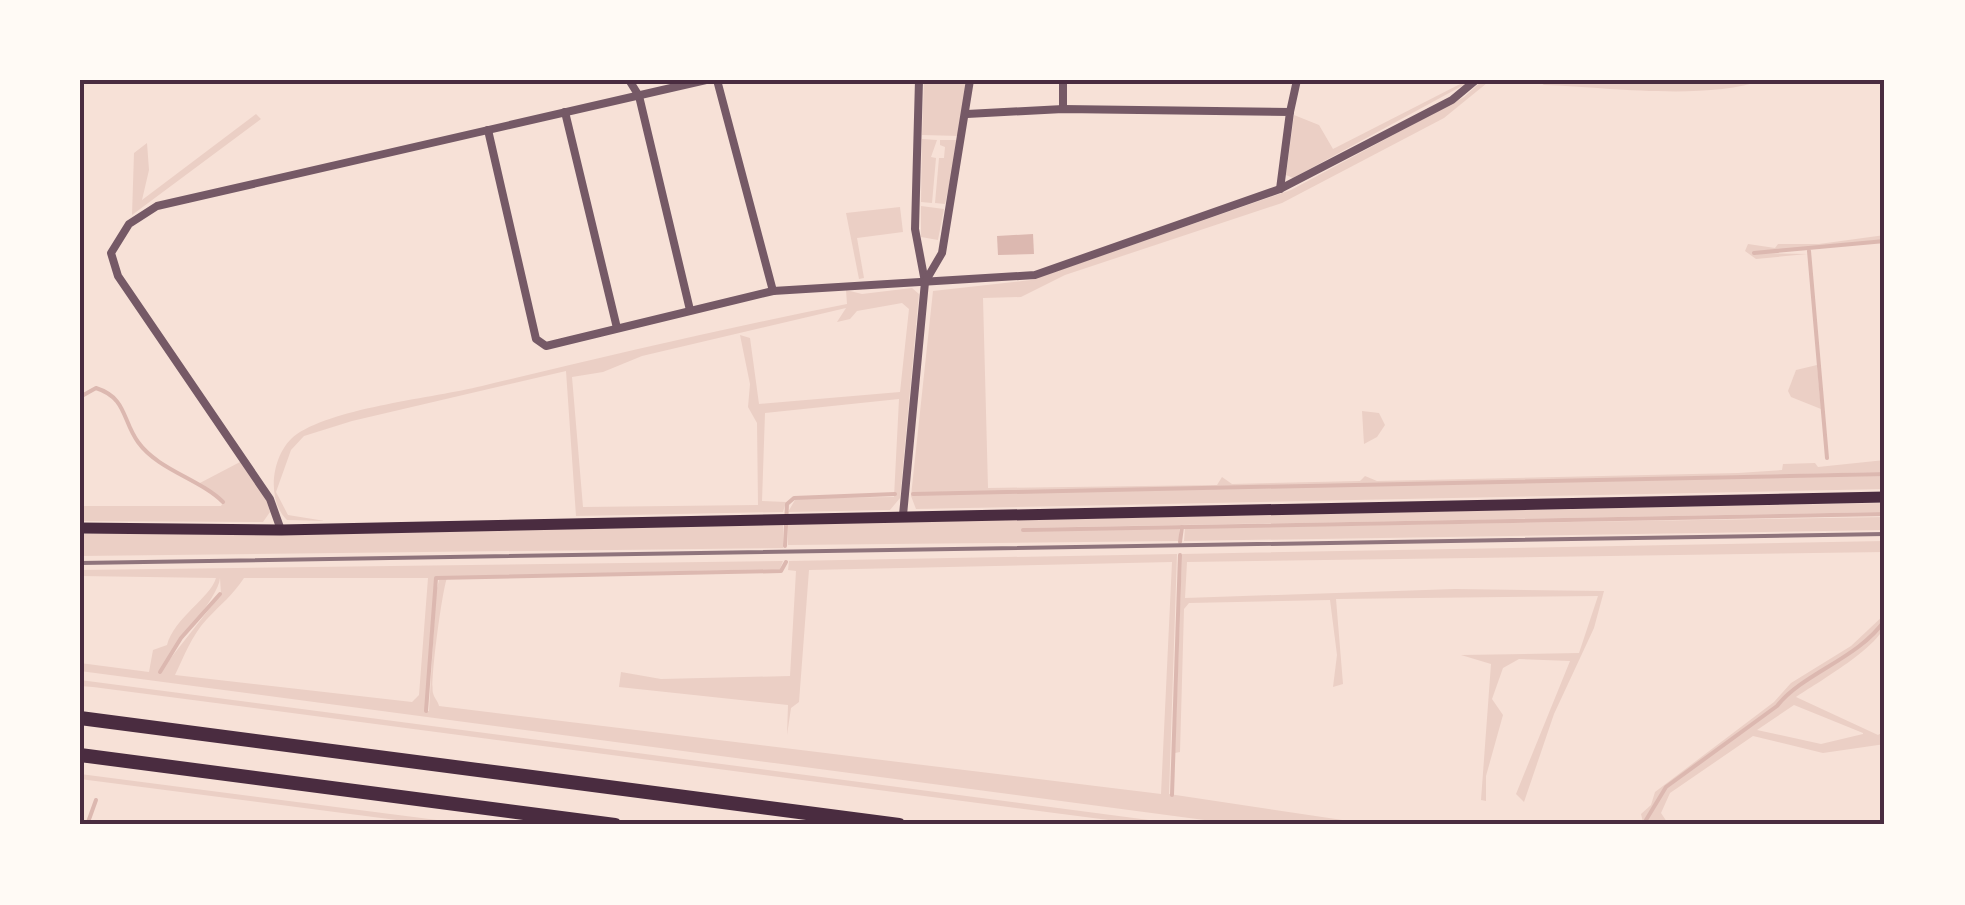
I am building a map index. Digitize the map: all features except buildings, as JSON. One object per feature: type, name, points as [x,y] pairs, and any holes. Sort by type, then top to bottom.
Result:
[{"type":"highway","points":[[80,718],[899,825]]},
{"type":"highway","points":[[80,755],[615,825]]},
{"type":"main road","points":[[80,528],[280,530],[1885,496]]},
{"type":"street","points":[[630,80],[639,96],[690,310]]},
{"type":"street","points":[[280,530],[270,498],[118,276],[111,253],[128,224],[157,206],[706,80]]},
{"type":"street","points":[[717,80],[773,291]]},
{"type":"street","points":[[904,515],[925,282],[915,229],[919,80]]},
{"type":"street","points":[[925,282],[942,254],[968,114],[970,80]]},
{"type":"street","points":[[1063,80],[1064,109]]},
{"type":"street","points":[[1280,189],[1297,80]]},
{"type":"street","points":[[488,130],[536,339],[546,346],[773,291],[1034,274],[1280,189],[1452,100],[1476,80]]},
{"type":"street","points":[[968,114],[1064,109],[1290,112]]},
{"type":"street","points":[[565,112],[617,328]]},
{"type":"shaded area","points":[[924,80],[966,80],[960,136],[922,135]]},
{"type":"shaded area","points":[[1473,80],[1293,178],[1286,175],[1294,115],[1319,125],[1333,149]]},
{"type":"shaded area","points":[[1483,80],[1531,80],[1487,83],[1444,118],[1282,203],[1065,275],[1021,297],[983,298],[988,488],[1217,485],[1222,477],[1232,484],[1360,481],[1365,476],[1377,481],[1738,473],[1782,470],[1783,464],[1815,463],[1818,467],[1885,460],[1885,472],[915,494],[1885,475],[1885,489],[916,509],[911,496],[933,291],[1031,280],[1291,190],[1464,97]]},
{"type":"shaded area","points":[[1537,80],[1763,80],[1685,91],[1544,85]]},
{"type":"shaded area","points":[[256,114],[261,119],[132,215],[134,153],[147,143],[149,170],[142,200]]},
{"type":"shaded area","points":[[922,139],[937,140],[931,157],[936,158],[932,203],[921,202]]},
{"type":"shaded area","points":[[940,140],[959,140],[945,204],[935,203],[939,158],[944,158],[945,147]]},
{"type":"shaded area","points":[[921,206],[944,209],[938,240],[921,237]]},
{"type":"shaded area","points":[[900,207],[903,232],[857,238],[864,278],[859,279],[846,213]]},
{"type":"shaded area","points":[[1033,234],[1034,254],[998,255],[997,236]]},
{"type":"shaded area","points":[[1885,235],[1885,240],[1754,253],[1807,254],[1756,259],[1745,251],[1748,244],[1775,248],[1778,244],[1819,244]]},
{"type":"shaded area","points":[[912,288],[919,294],[900,498],[890,510],[788,512],[795,500],[804,498],[894,497],[899,399],[765,413],[762,501],[786,502],[783,512],[576,516],[566,371],[352,421],[304,436],[291,450],[276,492],[288,515],[325,521],[287,520],[276,500],[274,476],[288,442],[336,417],[847,304],[846,290],[862,294]],"holes":[[[902,303],[909,309],[900,392],[759,404],[750,338],[740,335],[750,384],[748,407],[757,423],[758,505],[583,507],[572,377],[603,372],[642,356],[846,308],[837,322],[850,319],[857,311]]]},
{"type":"shaded area","points":[[1817,365],[1821,409],[1791,397],[1788,391],[1796,370]]},
{"type":"shaded area","points":[[1362,411],[1379,413],[1385,425],[1377,437],[1364,444]]},
{"type":"shaded area","points":[[240,462],[265,495],[270,512],[263,522],[80,521],[80,506],[221,506],[224,501],[198,484]]},
{"type":"shaded area","points":[[1885,503],[1885,512],[1021,528],[1179,529],[1179,541],[788,545],[788,524]]},
{"type":"shaded area","points":[[1885,517],[1885,530],[1184,541],[1185,528]]},
{"type":"shaded area","points":[[783,525],[783,548],[80,556],[80,534]]},
{"type":"shaded area","points":[[1885,541],[1885,552],[1187,562],[1185,598],[1455,589],[1604,591],[1594,628],[1554,714],[1524,802],[1516,794],[1570,661],[1519,659],[1503,668],[1492,699],[1503,715],[1486,776],[1486,801],[1481,800],[1491,664],[1461,655],[1579,653],[1598,596],[1336,599],[1343,684],[1333,687],[1337,655],[1330,600],[1189,603],[1184,609],[1180,752],[1175,753],[1182,554]]},
{"type":"shaded area","points":[[1177,554],[1169,794],[1376,825],[1242,825],[80,671],[80,663],[149,672],[153,650],[167,645],[177,626],[216,578],[80,576],[80,570],[783,561],[780,569],[435,577],[425,711],[429,711],[436,592],[439,580],[447,578],[433,672],[433,693],[439,706],[1161,794],[1172,562],[809,570],[799,702],[791,708],[787,735],[788,705],[619,687],[621,672],[661,679],[790,676],[796,571],[788,570],[789,561]],"holes":[[[220,578],[221,594],[159,673],[211,598]],[[244,578],[428,578],[419,695],[412,702],[175,675],[197,632]]]},
{"type":"shaded area","points":[[1885,614],[1878,628],[1852,652],[1802,683],[1665,786],[1643,822],[1641,814],[1651,805],[1655,792],[1774,702],[1791,683],[1851,646]]},
{"type":"shaded area","points":[[1885,622],[1882,631],[1862,652],[1796,697],[1878,735],[1885,731],[1885,744],[1823,753],[1753,736],[1670,793],[1661,813],[1669,825],[1646,823],[1667,787],[1802,684],[1874,635]],"holes":[[[1794,705],[1863,733],[1821,744],[1757,730]]]},
{"type":"shaded area","points":[[80,680],[1187,825],[1147,825],[80,686]]},
{"type":"shaded area","points":[[80,774],[476,825],[435,825],[80,779]]},
{"type":"waterway","points":[[1754,253],[1885,241]]},
{"type":"waterway","points":[[1809,251],[1827,458]]},
{"type":"waterway","points":[[80,397],[96,388],[106,392],[119,404],[146,452],[223,502]]},
{"type":"waterway","points":[[913,494],[1885,474]]},
{"type":"waterway","points":[[785,546],[787,504],[794,498],[895,494]]},
{"type":"waterway","points":[[1023,530],[1885,514]]},
{"type":"waterway","points":[[1180,542],[1182,527]]},
{"type":"waterway","points":[[1172,795],[1180,555]]},
{"type":"waterway","points":[[426,711],[436,578],[781,571],[786,562]]},
{"type":"waterway","points":[[160,672],[181,638],[220,594]]},
{"type":"waterway","points":[[1646,820],[1666,787],[1801,684],[1860,645],[1885,620]]},
{"type":"waterway","points":[[87,825],[96,800]]},
{"type":"railway","points":[[80,563],[1885,534]]}]
